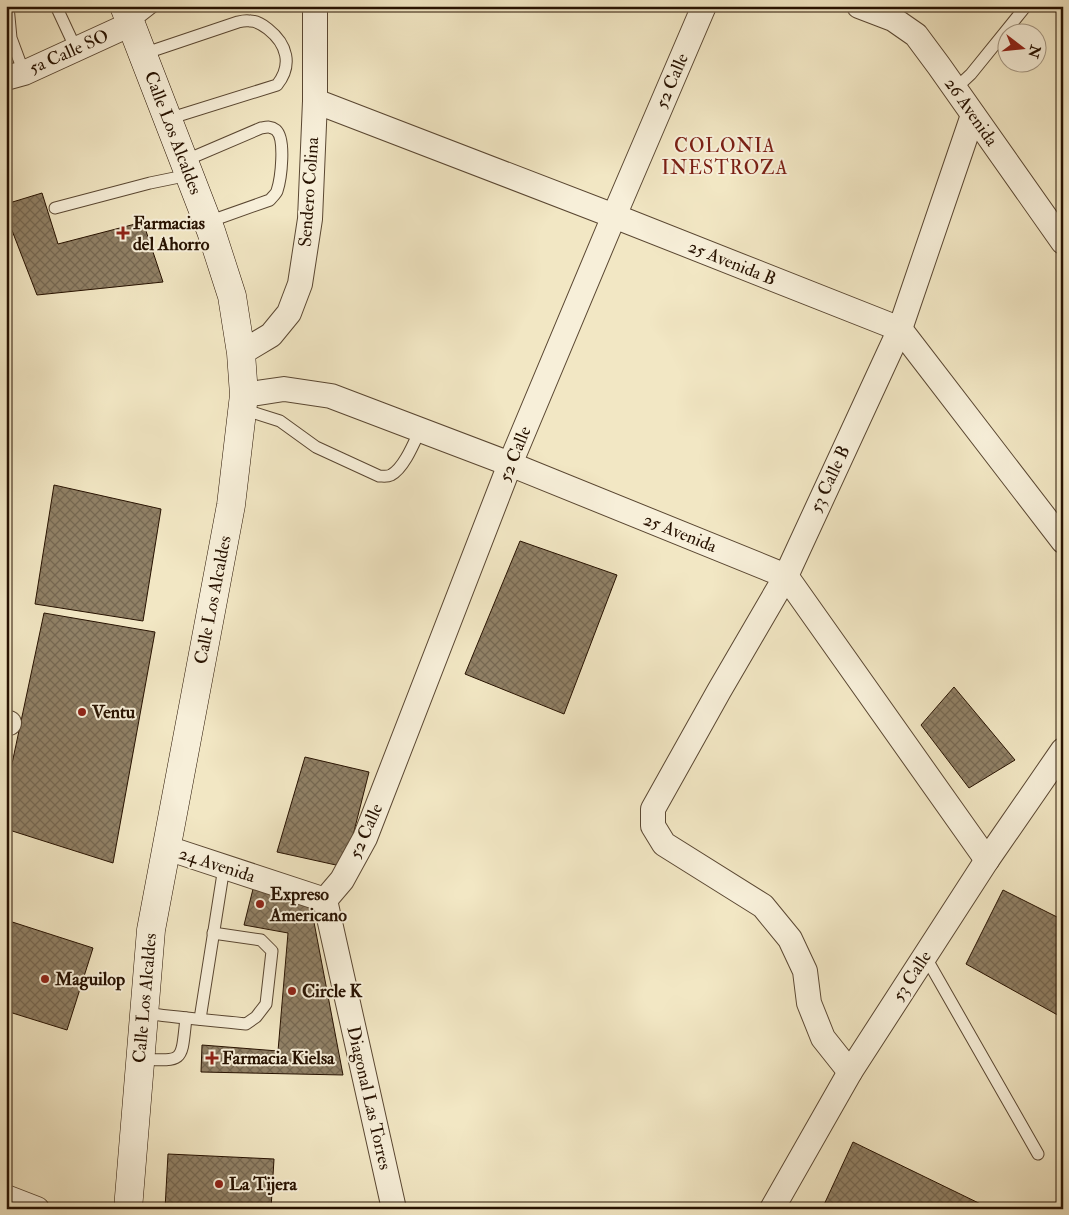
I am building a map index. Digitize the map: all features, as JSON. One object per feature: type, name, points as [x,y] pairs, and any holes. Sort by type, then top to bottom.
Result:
[{"type":"main road","name":"Calle Los Alcaldes","points":[[128,15],[208,222],[232,296],[241,353],[243,402],[231,505],[151,930],[128,1209]]},
{"type":"street","name":"Sendero Colina","points":[[241,353],[271,334],[289,313],[300,284],[310,219],[315,101],[315,6]]},
{"type":"street","name":"52 Calle","points":[[325,900],[342,880],[365,838],[510,464],[704,6]]},
{"type":"street","name":"26 Avenida","points":[[859,6],[893,19],[916,35],[1063,242]]},
{"type":"street","name":"5a Calle SO","points":[[15,75],[76,49],[128,15]]},
{"type":"street","name":"25 Avenida B","points":[[315,101],[900,329]]},
{"type":"street","name":"53 Calle B","points":[[850,1072],[823,1038],[809,1003],[805,971],[790,939],[763,906],[664,844],[653,826],[653,809],[786,576],[900,329],[973,115]]},
{"type":"street","points":[[900,329],[1063,540]]},
{"type":"street","name":"25 Avenida","points":[[243,402],[284,389],[331,396],[510,464],[786,576]]},
{"type":"street","points":[[786,576],[987,860]]},
{"type":"street","name":"53 Calle","points":[[772,1209],[850,1072],[987,860],[1063,750]]},
{"type":"street","name":"24 Avenida","points":[[167,848],[325,900]]},
{"type":"street","name":"Diagonal Las Torres","points":[[325,900],[394,1209]]},
{"type":"street","points":[[6,1197],[37,1209]]},
{"type":"lane","points":[[8,6],[15,75]]},
{"type":"lane","points":[[56,6],[76,49]]},
{"type":"lane","points":[[128,15],[154,6]]},
{"type":"lane","points":[[955,89],[971,74],[1026,6]]},
{"type":"lane","points":[[142,54],[238,22],[251,21],[262,24],[274,33],[283,45],[286,65],[284,76],[277,85],[168,120]]},
{"type":"lane","points":[[55,208],[150,183],[186,168],[261,128],[270,127],[277,131],[281,140],[281,165],[276,193],[270,200],[208,222]]},
{"type":"lane","points":[[243,402],[280,421],[316,447],[379,476],[389,476],[395,472],[405,459],[420,430]]},
{"type":"lane","points":[[200,1019],[224,867]]},
{"type":"lane","points":[[143,1013],[246,1024],[256,1017],[266,1004],[272,951],[261,940],[213,933]]},
{"type":"lane","points":[[925,956],[1038,1154]]},
{"type":"lane","points":[[139,1060],[177,1059],[183,1046],[186,1018]]},
{"type":"building","name":"Farmacias del Ahorro","points":[[42,193],[58,244],[143,222],[163,282],[37,295],[6,215],[6,204]]},
{"type":"building","points":[[54,485],[161,509],[143,621],[35,604]]},
{"type":"building","points":[[520,541],[617,575],[564,714],[465,674]]},
{"type":"building","name":"Ventu","points":[[44,613],[155,632],[113,863],[6,829],[6,792]]},
{"type":"building","points":[[954,687],[1015,760],[969,788],[921,725]]},
{"type":"building","points":[[305,757],[369,772],[345,867],[277,852]]},
{"type":"building","points":[[253,889],[309,905],[313,917],[343,1075],[201,1072],[202,1045],[278,1051],[288,933],[244,925]]},
{"type":"building","points":[[1003,890],[1063,920],[1063,1018],[966,964]]},
{"type":"building","name":"Maguilop","points":[[6,920],[93,948],[67,1030],[6,1011]]},
{"type":"building","points":[[853,1142],[991,1209],[822,1209]]},
{"type":"building","name":"La Tijera","points":[[168,1154],[274,1159],[271,1209],[165,1209]]},
{"type":"place","name":"Farmacias del Ahorro","points":[[123,233]]},
{"type":"place","name":"Ventu","points":[[82,712]]},
{"type":"place","name":"Expreso Americano","points":[[260,904]]},
{"type":"place","name":"Maguilop","points":[[45,979]]},
{"type":"place","name":"Circle K","points":[[292,991]]},
{"type":"place","name":"Farmacia Kielsa","points":[[212,1058]]},
{"type":"place","name":"La Tijera","points":[[219,1184]]},
{"type":"district","name":"COLONIA INESTROZA","points":[[725,157]]}]
